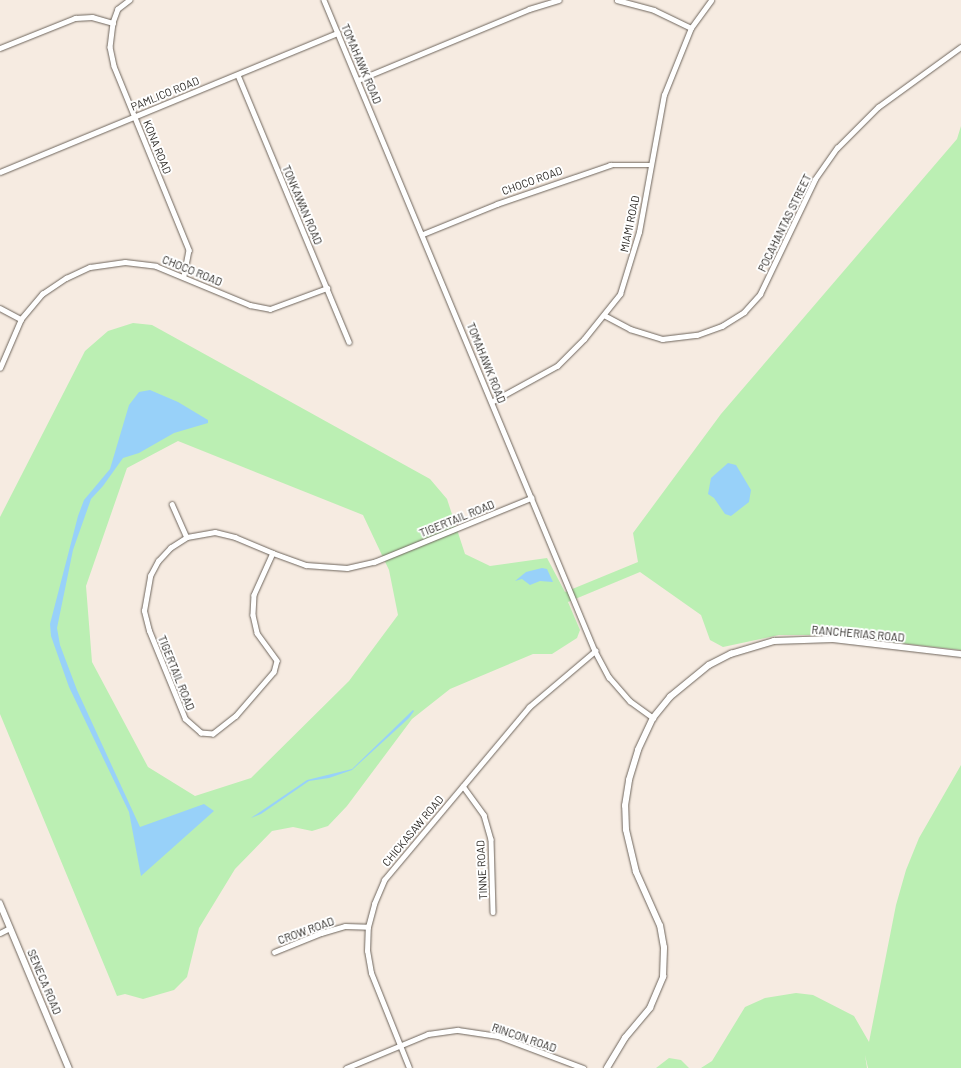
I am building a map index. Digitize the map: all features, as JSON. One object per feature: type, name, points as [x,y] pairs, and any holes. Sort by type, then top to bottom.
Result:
[{"type":"street","points":[[0,48],[75,18],[92,17],[113,23],[118,9],[130,0]]},
{"type":"street","name":"TOMAHAWK ROAD","points":[[324,0],[423,234],[595,651],[609,677],[626,696],[653,718]]},
{"type":"street","points":[[358,80],[529,10],[559,0]]},
{"type":"street","points":[[617,0],[654,10],[691,28]]},
{"type":"street","name":"MIAMI ROAD","points":[[492,401],[557,366],[604,315],[620,294],[628,275],[640,232],[664,95],[691,28],[711,0]]},
{"type":"street","name":"KONA ROAD","points":[[113,23],[110,47],[114,66],[189,250],[184,276]]},
{"type":"street","name":"PAMLICO ROAD","points":[[0,172],[338,33]]},
{"type":"street","name":"POCAHANTAS STREET","points":[[604,315],[630,329],[662,339],[697,335],[722,326],[744,312],[760,294],[815,179],[838,148],[878,107],[961,47]]},
{"type":"street","name":"TONKAWAN ROAD","points":[[238,75],[349,342]]},
{"type":"street","name":"CHOCO ROAD","points":[[423,234],[497,204],[610,165],[651,165]]},
{"type":"street","name":"CHOCO ROAD","points":[[0,368],[21,319],[42,294],[66,278],[90,267],[125,262],[156,266],[184,276],[250,305],[270,309],[327,288]]},
{"type":"street","points":[[0,308],[21,319]]},
{"type":"street","name":"TIGERTAIL ROAD","points":[[273,553],[254,595],[253,615],[257,633],[277,661],[274,672],[223,729],[213,734],[201,733],[185,719],[149,631],[144,611],[150,576],[158,561],[170,548],[188,537],[215,532],[235,537],[306,565],[347,568],[374,562],[531,498]]},
{"type":"street","points":[[172,504],[188,537]]},
{"type":"street","name":"RANCHERIAS ROAD","points":[[607,1068],[625,1038],[650,1008],[663,977],[664,948],[660,926],[636,872],[626,830],[629,780],[638,750],[653,718],[687,682],[709,665],[731,654],[774,641],[833,639],[961,654]]},
{"type":"street","name":"CHICKASAW ROAD","points":[[409,1068],[370,973],[367,951],[368,927],[374,904],[384,880],[529,707],[595,651]]},
{"type":"street","name":"TINNE ROAD","points":[[463,786],[484,815],[491,839],[493,912]]},
{"type":"street","name":"SENECA ROAD","points":[[0,903],[69,1068]]},
{"type":"street","name":"CROW ROAD","points":[[274,952],[327,931],[345,926],[368,927]]},
{"type":"street","points":[[0,933],[10,928]]},
{"type":"street","name":"RINCON ROAD","points":[[346,1068],[428,1034],[458,1030],[498,1036],[583,1068]]},
{"type":"green space","points":[[961,126],[961,650],[830,635],[779,635],[723,647],[710,640],[701,615],[640,572],[568,602],[580,630],[577,638],[552,654],[533,654],[450,689],[412,719],[347,806],[328,826],[312,831],[293,827],[272,831],[235,869],[199,928],[187,977],[174,990],[143,999],[125,994],[117,996],[0,714],[0,517],[85,351],[108,331],[133,323],[152,325],[430,479],[447,499],[465,554],[490,566],[547,558],[565,592],[638,562],[633,533],[721,414],[957,139]],"holes":[[[178,441],[363,515],[389,570],[398,615],[349,681],[251,778],[195,796],[148,767],[92,662],[86,586],[127,468]]]},
{"type":"green space","points":[[961,765],[961,1068],[868,1068],[865,1055],[867,1068],[701,1068],[712,1061],[745,1007],[765,998],[796,993],[813,995],[854,1016],[869,1042],[896,905],[906,870],[919,838]]},
{"type":"green space","points":[[669,1058],[681,1060],[689,1068],[656,1068]]},
{"type":"water","points":[[150,390],[178,402],[208,420],[208,423],[174,433],[139,453],[123,458],[103,486],[91,499],[73,550],[57,628],[60,645],[77,690],[140,827],[204,804],[214,811],[141,876],[129,812],[69,687],[51,636],[50,624],[78,516],[84,500],[110,469],[129,405],[139,392]]},
{"type":"water","points":[[728,463],[736,465],[751,490],[749,502],[731,516],[725,514],[714,498],[708,494],[711,478]]},
{"type":"water","points":[[542,568],[547,569],[553,582],[540,581],[530,585],[522,579],[515,581],[526,572]]},
{"type":"water","points":[[413,710],[414,711],[409,718],[352,770],[329,778],[309,781],[261,814],[251,818],[307,780],[352,769]]}]
